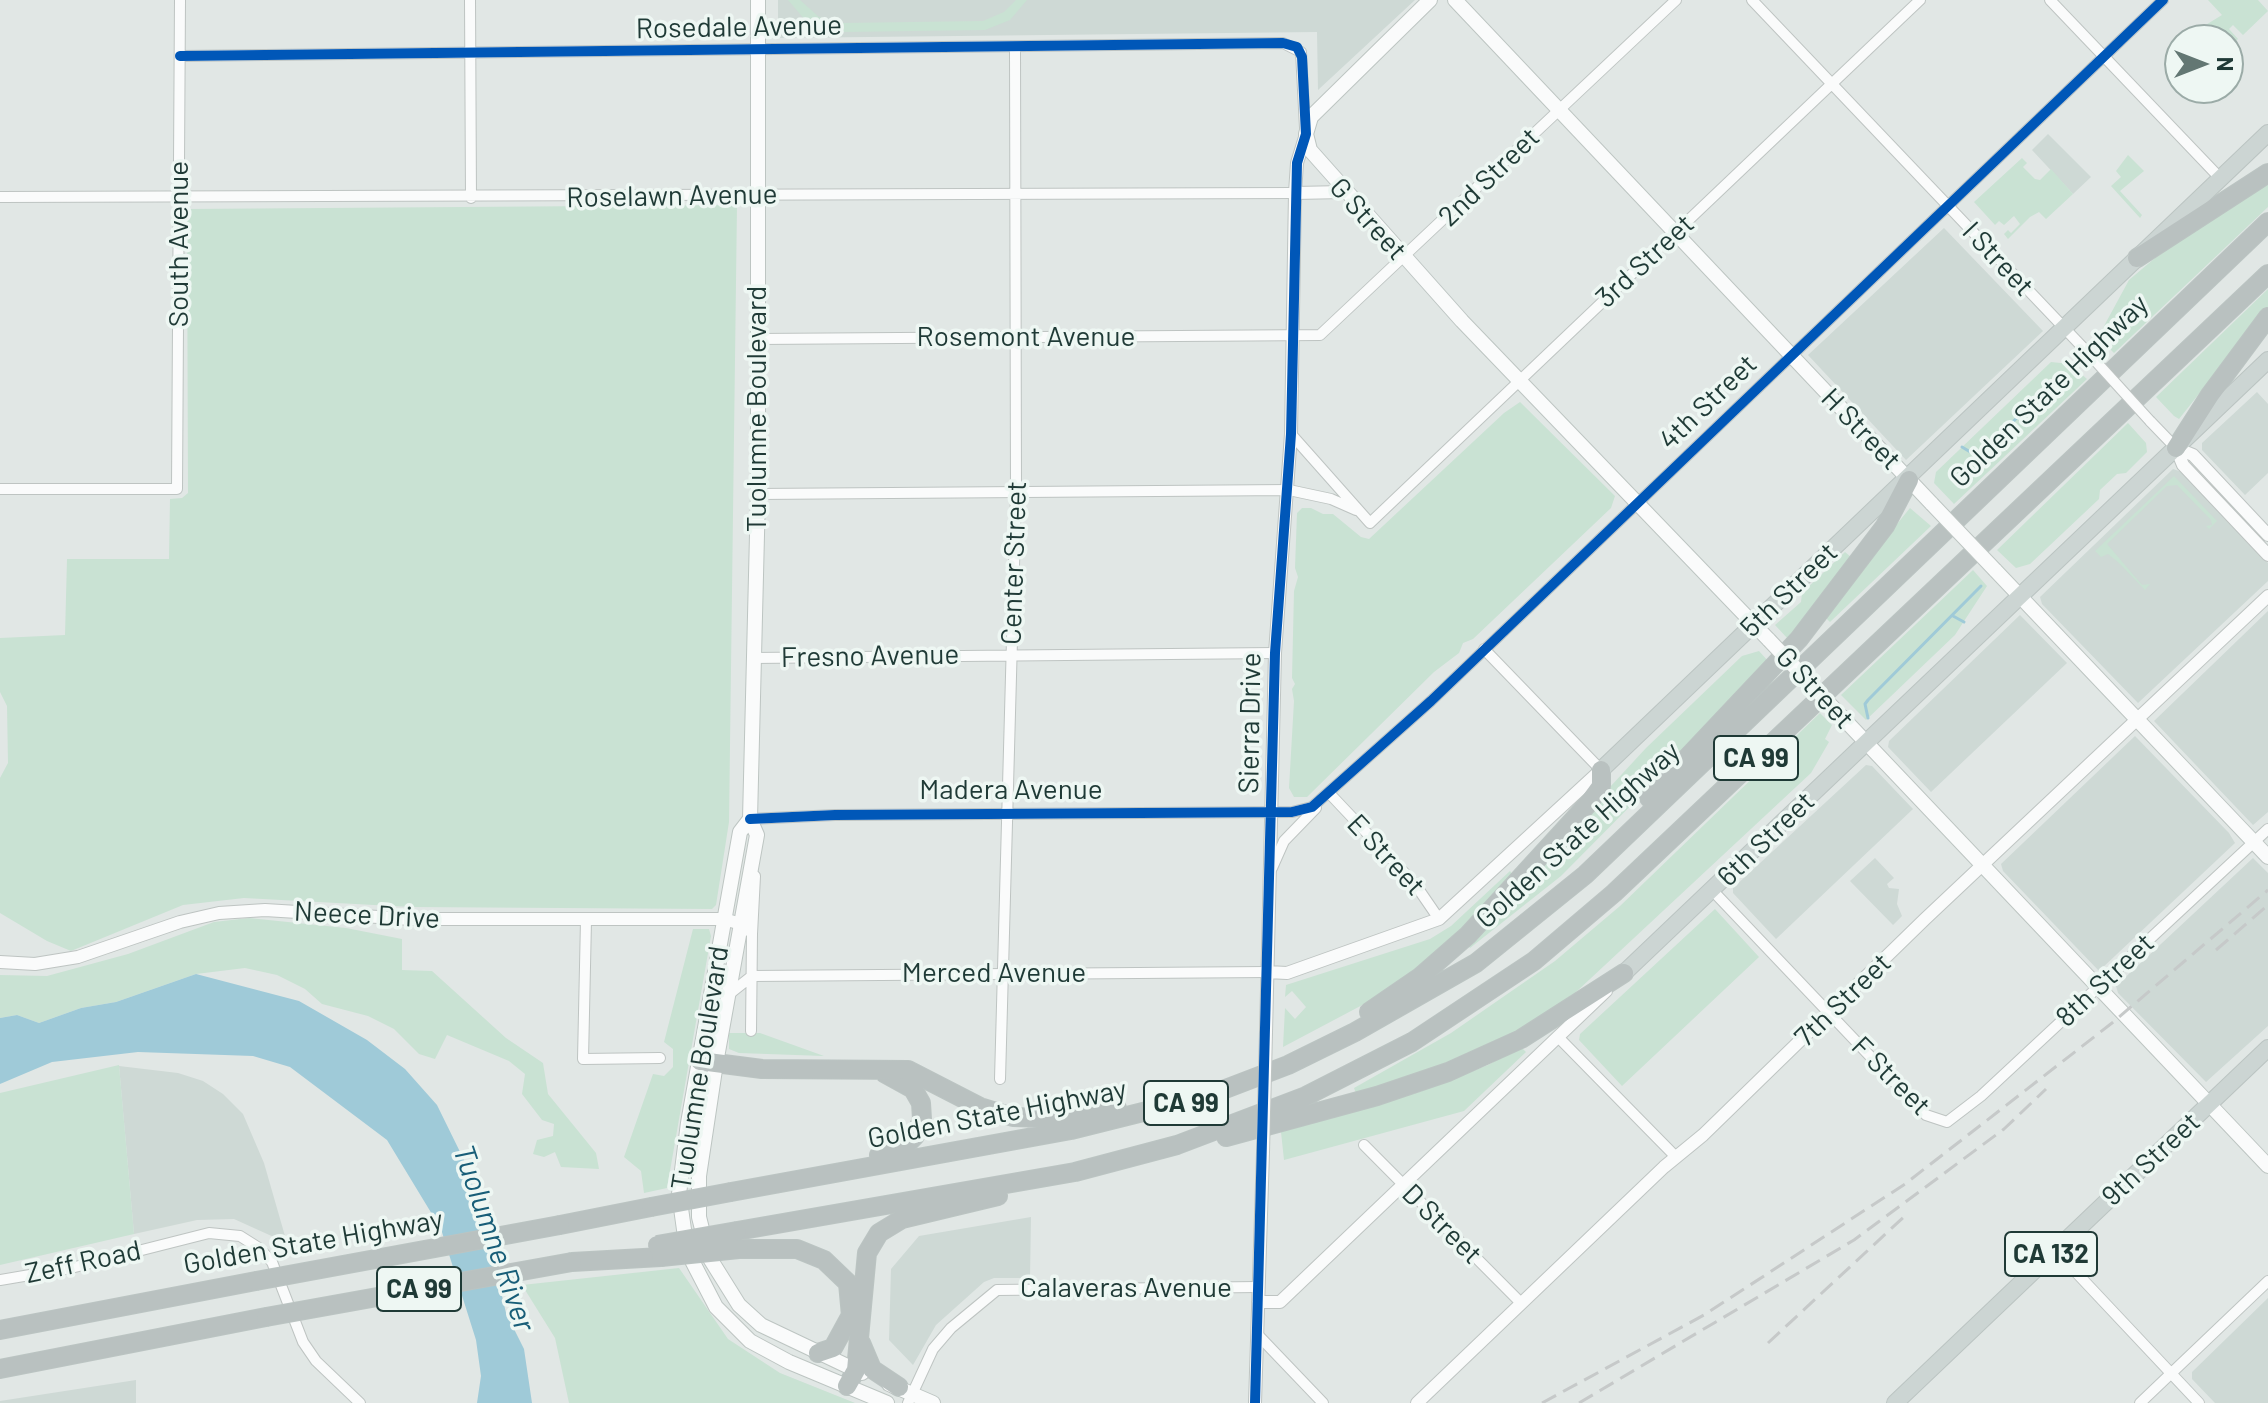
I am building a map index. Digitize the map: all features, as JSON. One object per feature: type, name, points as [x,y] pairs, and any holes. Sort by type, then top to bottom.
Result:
[{"type":"highway","points":[[2137,258],[2268,173]]},
{"type":"highway","name":"Golden State Highway","points":[[0,1330],[1154,1112],[1288,1065],[1355,1032],[1476,963],[1585,875],[2268,222]]},
{"type":"highway","name":"CA 99","points":[[0,1369],[572,1262],[738,1240],[1075,1172],[1177,1145],[1306,1096],[1412,1042],[1489,993],[1565,937],[2268,274]]},
{"type":"highway","points":[[2176,448],[2210,395],[2268,317]]},
{"type":"highway","points":[[1585,875],[1610,839],[1799,639],[1899,506],[1909,480]]},
{"type":"highway","points":[[1288,1065],[1420,977],[1454,949],[1587,805],[1601,786],[1601,770]]},
{"type":"highway","points":[[1177,1145],[1239,1135],[1448,1072],[1521,1039],[1624,973]]},
{"type":"highway","points":[[708,1062],[762,1069],[908,1070],[980,1107],[1030,1118],[1125,1107],[1254,1078]]},
{"type":"highway","points":[[731,1192],[905,1146],[915,1136],[922,1119],[918,1096],[901,1079],[866,1069]]},
{"type":"highway","points":[[850,1374],[867,1253],[879,1233],[890,1224],[1075,1172]]},
{"type":"highway","points":[[738,1240],[797,1249],[824,1260],[848,1283],[864,1357],[872,1369],[907,1395]]},
{"type":"highway","points":[[818,1353],[833,1348],[856,1318]]},
{"type":"main road","name":"Tuolumne Boulevard","points":[[758,0],[758,494],[750,819],[757,835],[747,929],[708,1062],[679,1194],[681,1220],[691,1264],[716,1307],[750,1341],[789,1362],[850,1374],[933,1403]]},
{"type":"main road","points":[[1306,134],[1311,117],[1321,104],[1430,0]]},
{"type":"main road","name":"H Street","points":[[1455,0],[2268,857]]},
{"type":"main road","name":"5th Street","points":[[1601,770],[1753,623],[1909,480],[2219,177],[2268,133]]},
{"type":"main road","name":"G Street","points":[[1306,134],[1313,157],[1404,259],[2268,1166]]},
{"type":"main road","name":"6th Street","points":[[1624,973],[2268,360]]},
{"type":"main road","name":"Tuolumne Boulevard","points":[[750,819],[740,832],[723,919],[708,1062],[698,1195],[709,1257],[731,1296],[761,1325],[818,1353],[887,1403]]},
{"type":"main road","name":"9th Street","points":[[1900,1401],[2268,1048]]},
{"type":"street","name":"South Avenue","points":[[0,489],[177,489],[180,0]]},
{"type":"street","points":[[470,0],[471,198]]},
{"type":"street","name":"2nd Street","points":[[1294,336],[1320,335],[1676,0]]},
{"type":"street","name":"I Street","points":[[1752,0],[2090,355],[2176,448],[2183,465],[2268,555]]},
{"type":"street","name":"3rd Street","points":[[1361,513],[1370,523],[1920,0]]},
{"type":"street","points":[[2050,0],[2219,177]]},
{"type":"street","name":"4th Street","points":[[1270,875],[1284,841],[1326,797],[2163,0]]},
{"type":"street","name":"Rosedale Avenue","points":[[180,56],[1283,43],[1297,47]]},
{"type":"street","name":"Sierra Drive","points":[[1255,1403],[1275,653],[1289,490],[1295,193],[1297,163],[1306,134],[1302,57],[1297,47]]},
{"type":"street","name":"Center Street","points":[[1000,1079],[1016,493],[1015,48]]},
{"type":"street","name":"Roselawn Avenue","points":[[0,197],[471,198],[1344,192]]},
{"type":"street","name":"Rosemont Avenue","points":[[758,339],[1294,336]]},
{"type":"street","points":[[1291,434],[1361,513]]},
{"type":"street","name":"I Street","points":[[2176,448],[2193,455],[2268,535]]},
{"type":"street","points":[[758,494],[1289,490],[1331,499],[1361,513]]},
{"type":"street","name":"7th Street","points":[[1417,1403],[2268,596]]},
{"type":"street","points":[[1484,649],[1601,770]]},
{"type":"street","name":"Fresno Avenue","points":[[753,658],[1275,653]]},
{"type":"street","name":"5th Street","points":[[1267,972],[1287,973],[1439,919],[1601,770]]},
{"type":"street","name":"4th Street","points":[[1272,811],[1301,811],[1326,797]]},
{"type":"street","name":"E Street","points":[[1326,797],[1415,884],[1439,919]]},
{"type":"street","name":"Madera Avenue","points":[[750,819],[1272,811]]},
{"type":"street","name":"8th Street","points":[[1938,1122],[1954,1118],[1981,1096],[2268,829]]},
{"type":"street","name":"F Street","points":[[1712,890],[1926,1115],[1938,1122]]},
{"type":"street","name":"Neece Drive","points":[[0,962],[35,964],[78,957],[151,930],[219,913],[265,910],[411,919],[723,919],[747,929]]},
{"type":"street","points":[[586,920],[583,1059],[660,1058]]},
{"type":"street","name":"Tuolumne Boulevard","points":[[747,929],[752,976],[751,1031]]},
{"type":"street","name":"Merced Avenue","points":[[752,976],[1267,972]]},
{"type":"street","name":"6th Street","points":[[1258,1302],[1280,1302],[1560,1039],[1624,973]]},
{"type":"street","points":[[728,995],[752,976]]},
{"type":"street","points":[[1560,1039],[1676,1157]]},
{"type":"street","name":"D Street","points":[[1364,1145],[1521,1303]]},
{"type":"street","name":"Zeff Road","points":[[0,1280],[71,1268],[209,1233],[240,1236],[272,1262],[303,1342],[316,1361],[360,1403]]},
{"type":"street","points":[[2055,1250],[2199,1403]]},
{"type":"street","points":[[2140,1403],[2268,1281]]},
{"type":"street","name":"Calaveras Avenue","points":[[907,1395],[933,1349],[951,1328],[997,1290],[1258,1287]]},
{"type":"street","points":[[1257,1334],[1323,1403]]},
{"type":"shaded area","points":[[778,0],[1415,0],[1318,90],[1317,32],[778,38]]},
{"type":"shaded area","points":[[2048,134],[2091,177],[2073,194],[2032,150]]},
{"type":"shaded area","points":[[1944,228],[2043,331],[1906,460],[1808,355]]},
{"type":"shaded area","points":[[2257,392],[2268,404],[2268,473],[2245,495],[2202,450],[2202,443]]},
{"type":"shaded area","points":[[2173,469],[2182,472],[2268,563],[2268,581],[2138,703],[2042,604],[2040,597]]},
{"type":"shaded area","points":[[2268,611],[2268,812],[2253,825],[2154,721]]},
{"type":"shaded area","points":[[2020,615],[2067,663],[1931,792],[1888,747],[1889,741]]},
{"type":"shaded area","points":[[2135,736],[2229,833],[2235,843],[2099,971],[2003,871],[2001,864]]},
{"type":"shaded area","points":[[1866,765],[1872,766],[1913,809],[1776,939],[1733,893],[1733,888]]},
{"type":"shaded area","points":[[1875,858],[1894,878],[1887,884],[1889,888],[1899,889],[1897,904],[1902,916],[1893,925],[1850,881]]},
{"type":"shaded area","points":[[2253,858],[2268,873],[2268,1026],[2206,1082],[2118,993],[2116,986]]},
{"type":"shaded area","points":[[119,1066],[178,1073],[203,1081],[223,1094],[243,1114],[264,1163],[287,1243],[234,1219],[197,1220],[134,1234]]},
{"type":"shaded area","points":[[1031,1217],[1030,1278],[994,1278],[984,1282],[936,1325],[913,1365],[889,1340],[891,1269],[919,1236]]},
{"type":"shaded area","points":[[2268,1298],[2268,1403],[2215,1403],[2192,1379],[2192,1372]]},
{"type":"shaded area","points":[[136,1380],[136,1403],[0,1403],[0,1401]]},
{"type":"green space","points":[[788,0],[800,0],[819,17],[841,23],[983,21],[1004,12],[1016,0],[1027,0],[1010,20],[985,30],[841,32],[823,30],[806,21]]},
{"type":"green space","points":[[2208,0],[2258,0],[2268,11],[2244,34],[2244,24],[2207,24],[2222,15]]},
{"type":"green space","points":[[2128,155],[2144,171],[2120,191],[2142,215],[2140,218],[2111,186],[2121,177],[2116,171]]},
{"type":"green space","points":[[2022,158],[2027,163],[2023,167],[2035,179],[2040,180],[2051,169],[2073,194],[2046,219],[2039,212],[2030,217],[2008,239],[2004,234],[2008,230],[2011,233],[2020,224],[2014,216],[2004,225],[1999,221],[1995,225],[1974,202]]},
{"type":"green space","points":[[2268,180],[2268,207],[2114,353],[2098,337],[2129,280],[2155,258]]},
{"type":"green space","points":[[737,205],[729,822],[716,905],[712,909],[411,907],[244,898],[183,905],[71,951],[47,941],[0,913],[0,778],[8,763],[7,706],[0,692],[0,638],[65,635],[67,559],[169,559],[170,499],[182,498],[188,493],[187,209]]},
{"type":"green space","points":[[2268,289],[2268,307],[2179,419],[2174,416],[2156,397]]},
{"type":"green space","points":[[2051,362],[2070,364],[2087,379],[1954,504],[1934,483],[1936,472]]},
{"type":"green space","points":[[1520,402],[1615,496],[1611,508],[1473,639],[1463,643],[1459,653],[1434,672],[1307,797],[1294,797],[1289,788],[1292,689],[1295,684],[1292,678],[1294,591],[1298,577],[1295,568],[1297,513],[1302,508],[1311,508],[1323,514],[1333,514],[1361,537],[1369,539],[1504,413]]},
{"type":"green space","points":[[2128,423],[2146,443],[2147,452],[2126,473],[2117,474],[2100,490],[2099,499],[2030,564],[2016,568],[1997,550]]},
{"type":"green space","points":[[2174,476],[2217,521],[2209,529],[2206,526],[2212,525],[2211,520],[2177,485],[2167,486],[2107,544],[2142,585],[2150,584],[2145,590],[2108,554],[2101,557],[2095,551]]},
{"type":"green space","points":[[1910,508],[1931,526],[1830,622],[1823,615]]},
{"type":"green space","points":[[1845,552],[1851,557],[1788,639],[1775,625],[1801,602],[1802,593]]},
{"type":"green space","points":[[1973,570],[1987,586],[1955,635],[1866,720],[1841,695]]},
{"type":"green space","points":[[1759,651],[1768,661],[1676,760],[1561,876],[1470,948],[1466,943],[1646,748],[1742,656]]},
{"type":"green space","points":[[1820,713],[1832,725],[1825,739],[1829,742],[1811,773],[1575,993],[1509,1037],[1462,1059],[1357,1096],[1354,1088],[1451,1033],[1555,961],[1620,906]]},
{"type":"green space","points":[[1510,871],[1512,874],[1469,923],[1417,971],[1368,1002],[1283,1047],[1285,1008],[1295,1019],[1306,1007],[1292,991],[1285,997],[1286,985],[1430,939],[1451,926]]},
{"type":"green space","points":[[1715,909],[1759,957],[1622,1086],[1579,1040],[1580,1034]]},
{"type":"green space","points":[[249,918],[346,928],[402,939],[402,970],[432,971],[506,1038],[543,1063],[548,1094],[596,1153],[599,1169],[561,1167],[555,1152],[544,1157],[533,1154],[537,1140],[553,1136],[554,1124],[542,1120],[522,1094],[525,1074],[509,1061],[447,1035],[435,1059],[419,1054],[394,1029],[368,1016],[322,1004],[305,989],[277,975],[245,968],[196,974],[116,1002],[81,1008],[39,1023],[17,1015],[0,1018],[0,975],[47,976],[128,954],[214,922]]},
{"type":"green space","points":[[693,929],[709,929],[711,936],[667,1188],[644,1193],[641,1171],[624,1157],[653,1074],[664,1076],[673,1067],[673,1049],[664,1042]]},
{"type":"green space","points":[[729,1033],[760,1033],[824,1056],[739,1053],[729,1049]]},
{"type":"green space","points":[[1521,1047],[1526,1052],[1464,1111],[1284,1160],[1281,1132],[1419,1092],[1488,1065]]},
{"type":"green space","points":[[119,1065],[134,1234],[0,1265],[0,1093]]},
{"type":"green space","points":[[679,1268],[728,1339],[780,1373],[855,1403],[569,1403],[555,1338],[522,1285]]},
{"type":"water","points":[[196,974],[299,1001],[367,1040],[405,1069],[437,1105],[465,1162],[485,1222],[506,1313],[524,1349],[532,1403],[477,1403],[481,1376],[476,1340],[441,1229],[387,1140],[290,1067],[253,1056],[138,1052],[52,1062],[0,1084],[0,1018],[17,1015],[39,1023],[81,1008],[116,1002]]},
{"type":"waterway","points":[[1962,447],[1977,456],[2063,374]]},
{"type":"waterway","points":[[1868,718],[1865,704],[1868,700],[1981,586]]},
{"type":"waterway","points":[[1953,616],[1964,622]]},
{"type":"railway","points":[[1542,1403],[1704,1315],[1905,1184],[2112,1023],[2268,890]]},
{"type":"railway","points":[[2216,950],[2268,905]]},
{"type":"railway","points":[[1579,1403],[1854,1240],[2004,1129],[2046,1089]]},
{"type":"railway","points":[[1768,1343],[1907,1214]]},
{"type":"cycle path","points":[[750,819],[835,815],[1292,812],[1312,807],[1431,701],[2163,0]]},
{"type":"cycle path","points":[[180,56],[1283,43],[1297,47],[1302,57],[1306,134],[1297,163],[1291,434],[1275,653],[1255,1403]]},
{"type":"water label","name":"Tuolumne River","points":[[494,1238]]}]
